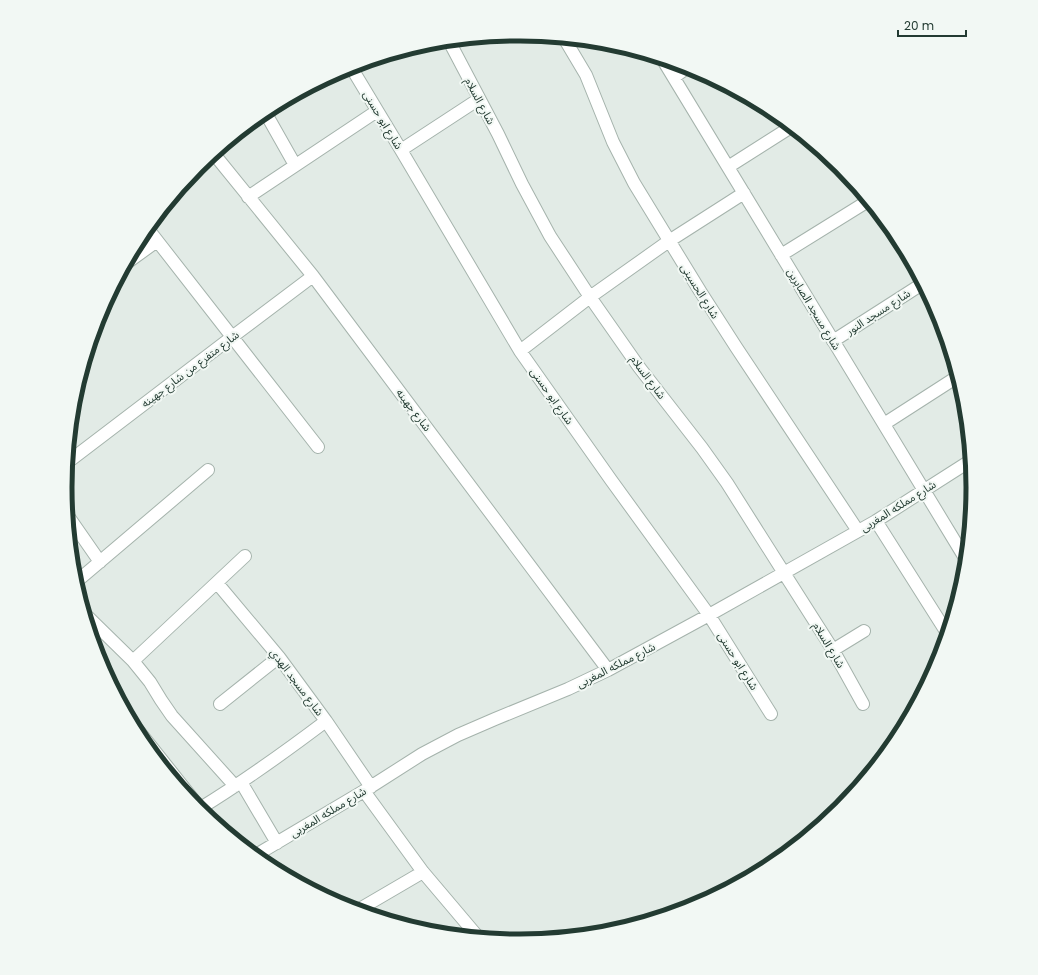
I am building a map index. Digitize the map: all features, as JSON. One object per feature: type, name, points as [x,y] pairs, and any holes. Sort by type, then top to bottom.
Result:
[{"type":"street","name":"شارع الحسينى","points":[[568,44],[586,75],[613,142],[634,183],[736,347],[858,531]]},
{"type":"street","name":"شارع السلام","points":[[452,47],[550,236],[639,367],[728,483],[834,650],[862,704]]},
{"type":"street","name":"شارع مسجد الصابرين","points":[[667,67],[961,550]]},
{"type":"street","points":[[674,77],[681,72]]},
{"type":"street","name":"شارع ابو حسنى","points":[[354,73],[520,351],[709,615],[771,714]]},
{"type":"street","points":[[401,150],[479,98]]},
{"type":"street","points":[[248,197],[377,111]]},
{"type":"street","points":[[269,117],[295,165]]},
{"type":"street","points":[[728,167],[787,130]]},
{"type":"street","name":"شارع جهينه","points":[[218,159],[313,276],[608,670]]},
{"type":"street","points":[[520,351],[590,297],[669,241],[744,193]]},
{"type":"street","points":[[781,255],[863,204]]},
{"type":"street","points":[[152,234],[318,447]]},
{"type":"street","points":[[138,255],[157,241]]},
{"type":"street","name":"شارع متفرع من شارع جهينه","points":[[73,458],[313,276]]},
{"type":"street","name":"شارع مسجد النور","points":[[834,341],[917,287]]},
{"type":"street","points":[[884,424],[952,380]]},
{"type":"street","name":"شارع مملكه المغربى","points":[[261,852],[368,789],[422,754],[458,735],[568,689],[608,670],[709,615],[876,521],[965,464]]},
{"type":"street","points":[[82,577],[208,470]]},
{"type":"street","points":[[876,521],[943,626]]},
{"type":"street","points":[[74,524],[100,562]]},
{"type":"street","points":[[133,660],[245,556]]},
{"type":"street","name":"شارع مسجد الهدي","points":[[217,583],[279,657],[326,721],[368,789],[423,872],[473,931]]},
{"type":"street","points":[[94,623],[133,660],[150,682],[172,716],[238,784],[277,843]]},
{"type":"street","points":[[834,650],[864,631]]},
{"type":"street","points":[[220,704],[279,657]]},
{"type":"street","points":[[205,805],[282,754],[326,721]]},
{"type":"street","points":[[365,906],[423,872]]}]
